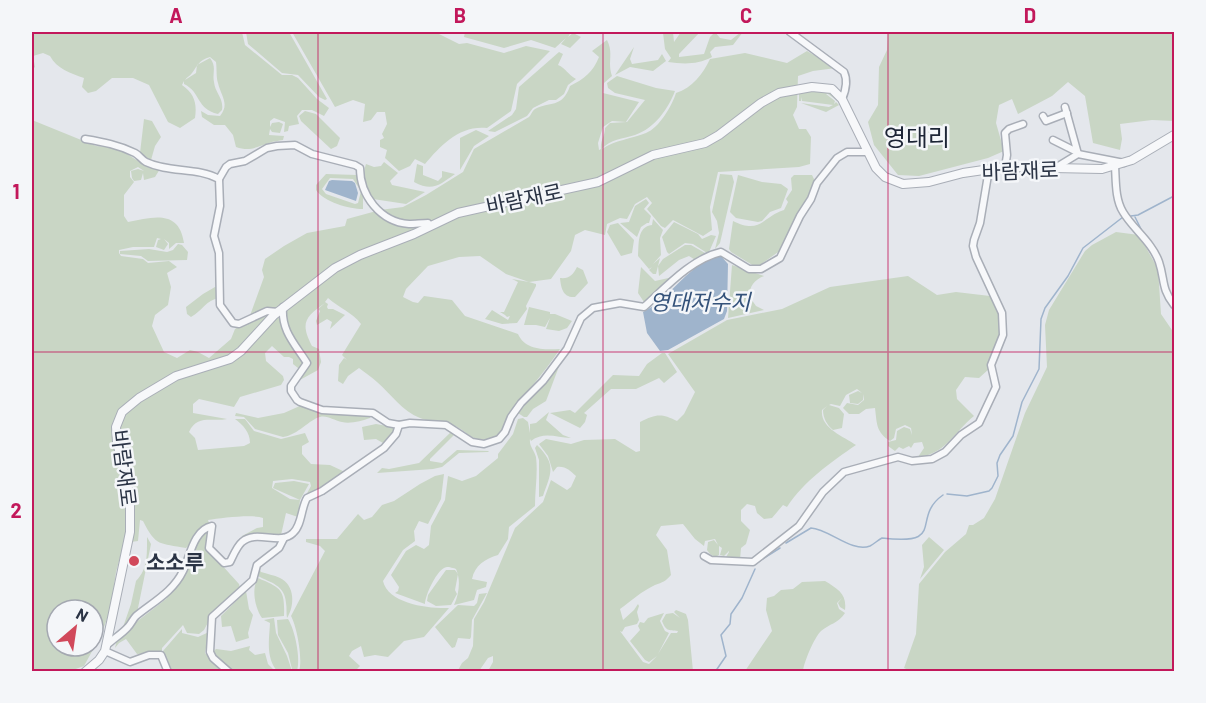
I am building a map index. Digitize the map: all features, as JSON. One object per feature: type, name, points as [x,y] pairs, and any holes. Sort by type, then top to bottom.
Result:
[{"type":"street","points":[[790,32],[844,72],[846,88],[842,99]]},
{"type":"street","name":"바람재로","points":[[106,648],[130,532],[130,497],[117,442],[116,427],[122,412],[138,398],[176,375],[230,359],[241,351],[280,309],[335,268],[360,255],[386,246],[458,213],[598,182],[653,154],[705,143],[779,93],[824,87],[832,89],[842,99],[876,168],[885,177],[903,184],[929,183],[963,173],[989,169],[1102,169],[1124,163],[1174,135]]},
{"type":"street","points":[[1043,116],[1046,121],[1066,110],[1078,153]]},
{"type":"street","points":[[1005,168],[1007,155],[1005,133],[1023,124]]},
{"type":"street","points":[[85,139],[118,146],[136,154],[146,162],[179,170],[199,171],[219,179]]},
{"type":"street","points":[[1053,140],[1078,153],[1124,163]]},
{"type":"street","points":[[430,226],[428,223],[400,222],[376,210],[363,186],[360,168],[356,165],[312,154],[295,145],[267,148],[245,161],[230,164],[219,179],[220,206],[214,236],[219,253],[220,305],[233,323],[239,324],[267,311],[280,309],[283,325],[295,349],[307,363],[291,386],[291,391],[297,400],[322,410],[373,413],[388,423],[399,425],[410,423],[446,425],[472,442],[484,444],[499,439],[521,403],[543,381],[567,349],[581,318],[592,308],[620,303],[644,307],[682,273],[712,254],[721,252],[749,269],[760,269],[780,258],[817,183],[824,178],[837,158],[847,152],[867,152]]},
{"type":"street","points":[[1053,168],[1078,153]]},
{"type":"street","points":[[1115,166],[1118,200],[1122,212],[1146,241],[1158,261],[1163,287],[1174,305]]},
{"type":"street","points":[[704,556],[711,560],[753,562],[799,526],[823,492],[844,472],[898,457],[912,461],[932,459],[945,452],[961,435],[979,423],[996,387],[991,365],[1003,335],[1002,313],[976,257],[974,246],[989,169]]},
{"type":"street","points":[[85,672],[99,660],[106,648],[135,617],[159,600],[170,588],[183,571],[189,551],[208,526],[212,526],[209,548],[224,564],[230,562],[241,542],[248,538],[262,536],[284,538],[292,534],[298,525],[307,498],[322,491],[384,448],[396,434],[399,425]]},
{"type":"street","points":[[230,672],[213,658],[210,652],[212,617],[253,580],[257,565],[279,548],[284,538]]},
{"type":"street","points":[[106,648],[130,662],[149,655],[160,655],[168,672]]},
{"type":"green space","points":[[32,32],[242,32],[245,45],[282,75],[292,75],[298,78],[317,99],[329,108],[324,116],[312,110],[302,110],[297,116],[299,124],[289,126],[288,131],[284,132],[285,122],[274,118],[270,121],[270,127],[272,123],[283,124],[280,133],[272,132],[270,129],[269,135],[284,136],[283,140],[253,148],[236,147],[233,135],[225,125],[214,125],[202,117],[201,111],[208,115],[220,116],[225,104],[217,81],[216,62],[210,57],[198,64],[210,58],[212,61],[215,86],[222,102],[222,110],[218,114],[211,112],[184,84],[184,81],[182,85],[192,96],[196,113],[195,118],[180,128],[168,122],[149,85],[133,78],[112,78],[96,91],[88,93],[82,87],[84,78],[64,70],[50,56],[43,53],[33,56],[35,67],[32,70]],"holes":[[[197,66],[196,73],[185,80],[191,74]]]},
{"type":"green space","points":[[246,32],[289,32],[327,99],[319,97],[298,75],[282,73],[248,44]]},
{"type":"green space","points":[[292,32],[435,32],[459,44],[467,43],[504,53],[526,46],[550,51],[517,84],[511,111],[487,128],[477,128],[460,133],[438,150],[425,164],[415,159],[410,166],[399,171],[385,158],[387,150],[380,147],[380,140],[384,138],[382,134],[387,124],[385,112],[377,112],[371,120],[363,122],[365,104],[353,100],[335,107]]},
{"type":"green space","points":[[465,32],[571,32],[568,37],[573,33],[581,37],[570,48],[561,44],[566,38],[555,48],[531,40],[504,48],[464,37]]},
{"type":"green space","points":[[673,32],[674,42],[681,32],[700,32],[679,54],[679,57],[704,54],[710,37],[715,32],[720,38],[731,40],[743,32],[733,45],[715,47],[710,52],[712,57],[695,63],[685,63],[668,62],[671,58],[665,49],[663,33]]},
{"type":"green space","points":[[888,32],[1174,32],[1174,121],[1152,120],[1120,124],[1122,139],[1120,150],[1093,143],[1085,96],[1068,82],[1052,96],[1018,114],[1012,99],[999,105],[996,123],[1004,151],[988,158],[919,176],[898,175],[874,145],[868,122],[878,105],[879,67],[887,50]]},
{"type":"green space","points":[[607,40],[612,76],[604,83],[603,93],[639,102],[626,122],[612,121],[603,127],[598,143],[599,150],[605,128],[610,123],[627,122],[645,100],[615,93],[608,88],[607,83],[617,76],[656,88],[675,91],[665,111],[649,128],[635,135],[613,141],[602,149],[646,133],[656,126],[668,110],[676,93],[687,88],[696,80],[710,59],[745,53],[787,63],[807,51],[836,68],[813,71],[798,76],[797,107],[793,115],[799,129],[806,129],[811,137],[810,164],[799,167],[718,172],[710,207],[712,230],[703,236],[673,220],[665,228],[661,226],[647,209],[652,203],[647,197],[635,204],[627,219],[620,218],[607,224],[605,235],[585,230],[575,235],[571,251],[551,279],[529,282],[506,274],[480,256],[459,257],[428,266],[406,289],[403,297],[413,302],[418,303],[424,296],[452,300],[465,316],[518,334],[530,346],[560,349],[512,413],[498,436],[482,440],[476,439],[448,423],[420,418],[402,407],[375,380],[359,368],[348,376],[343,384],[338,381],[339,365],[344,358],[347,360],[342,355],[361,324],[354,316],[328,298],[325,302],[328,304],[328,309],[345,315],[330,329],[332,322],[327,319],[317,325],[316,321],[320,311],[318,309],[325,303],[313,312],[306,321],[308,338],[312,346],[319,349],[321,362],[318,370],[298,381],[303,372],[293,364],[293,359],[284,357],[272,346],[265,353],[266,361],[283,376],[284,380],[281,385],[240,397],[234,407],[199,399],[193,404],[193,413],[227,419],[205,420],[192,426],[189,432],[195,438],[198,450],[244,446],[250,443],[246,429],[235,419],[245,419],[254,431],[281,439],[305,433],[309,442],[302,446],[302,454],[311,464],[330,465],[345,472],[306,495],[311,486],[310,482],[292,479],[273,481],[272,488],[290,499],[300,500],[298,517],[286,513],[281,535],[244,538],[242,536],[263,527],[263,518],[252,516],[214,519],[208,520],[209,523],[201,529],[186,548],[155,540],[140,520],[138,541],[124,543],[116,572],[111,607],[105,624],[105,598],[45,598],[45,658],[88,658],[84,666],[70,671],[32,671],[32,120],[96,146],[118,148],[141,163],[160,169],[155,177],[144,180],[143,173],[141,180],[134,181],[131,171],[138,169],[144,171],[138,167],[130,171],[130,177],[134,182],[124,195],[124,216],[128,222],[155,217],[171,220],[181,232],[184,243],[176,243],[169,249],[169,243],[164,239],[168,244],[164,250],[156,247],[158,240],[161,239],[157,238],[154,247],[133,247],[119,250],[119,253],[121,256],[143,259],[148,263],[169,261],[177,267],[167,273],[171,287],[168,305],[155,315],[152,326],[164,352],[177,358],[190,350],[209,358],[231,339],[235,329],[248,321],[264,277],[262,270],[265,259],[307,233],[345,226],[347,219],[380,210],[403,207],[463,172],[474,149],[529,117],[535,109],[563,98],[570,86],[591,71],[599,57],[592,51]]},
{"type":"green space","points":[[634,47],[630,59],[632,64],[658,60],[662,54],[666,61],[653,71],[630,67],[615,75]]},
{"type":"green space","points":[[559,52],[563,54],[558,65],[576,79],[568,85],[564,94],[556,100],[549,100],[533,108],[527,116],[495,132],[488,131],[512,115],[516,109],[519,87]]},
{"type":"green space","points":[[822,90],[833,94],[839,102],[826,94],[835,101],[834,104],[836,102],[839,105],[826,112],[801,103],[829,107],[833,105],[802,101],[802,97],[799,101],[799,93]]},
{"type":"green space","points":[[305,111],[316,114],[340,138],[337,146],[331,149],[301,121],[299,116]]},
{"type":"green space","points":[[144,119],[152,121],[161,137],[155,146],[151,160],[140,153]]},
{"type":"green space","points":[[476,130],[489,136],[474,146],[460,170],[460,138]]},
{"type":"green space","points":[[384,162],[398,173],[390,181],[392,185],[425,192],[406,204],[373,199],[365,182],[366,164],[374,167],[381,166]]},
{"type":"green space","points":[[417,164],[423,166],[423,175],[438,181],[442,177],[442,171],[455,174],[436,186],[426,187],[414,182]]},
{"type":"green space","points":[[326,174],[357,175],[361,187],[359,188],[353,179],[330,178],[322,189],[326,194],[355,204],[358,203],[361,191],[363,192],[363,209],[337,204],[320,194],[316,190],[316,185]]},
{"type":"green space","points":[[720,174],[732,175],[734,182],[720,243],[715,249],[719,233],[717,221],[712,212]]},
{"type":"green space","points":[[738,175],[762,182],[781,184],[788,189],[781,208],[770,212],[758,222],[736,218],[730,212]]},
{"type":"green space","points":[[794,175],[812,175],[815,181],[781,250],[760,265],[754,266],[731,252],[729,249],[733,221],[742,225],[756,225],[784,210],[788,202],[786,199],[792,190],[791,178]]},
{"type":"green space","points":[[646,199],[649,203],[644,209],[651,216],[649,223],[641,227],[637,237],[620,223],[629,222],[635,206]]},
{"type":"green space","points":[[653,219],[663,230],[660,238],[661,255],[653,264],[660,258],[656,274],[649,270],[652,267],[649,269],[638,256],[641,232],[647,226],[652,225]]},
{"type":"green space","points":[[674,222],[698,234],[702,239],[711,235],[716,236],[709,252],[693,244],[685,243],[669,254],[662,237]]},
{"type":"green space","points":[[618,223],[634,240],[632,253],[621,256],[607,232],[610,225]]},
{"type":"green space","points":[[1116,232],[1139,235],[1158,269],[1161,314],[1174,333],[1174,671],[913,672],[904,668],[916,634],[919,584],[945,552],[966,534],[969,525],[984,518],[995,499],[1025,413],[1047,367],[1045,325],[1049,310],[1085,251]]},
{"type":"green space","points":[[178,244],[188,252],[187,260],[148,261],[141,256],[120,254],[120,251],[149,249],[167,252],[173,250]]},
{"type":"green space","points":[[685,245],[691,245],[705,253],[697,261],[689,256],[679,260],[659,276],[658,266],[663,259]]},
{"type":"green space","points":[[732,265],[764,276],[753,284],[749,296],[756,306],[764,310],[728,318]]},
{"type":"green space","points":[[577,267],[583,270],[588,283],[575,297],[571,297],[563,292],[560,278],[570,276]]},
{"type":"green space","points":[[641,267],[655,281],[673,277],[644,302],[638,293]]},
{"type":"green space","points":[[908,276],[937,295],[956,292],[990,296],[999,315],[999,337],[989,369],[979,378],[965,377],[956,390],[957,399],[974,416],[943,447],[936,452],[918,457],[924,448],[922,442],[914,443],[911,448],[909,446],[903,449],[899,447],[895,451],[888,446],[888,442],[896,440],[897,431],[904,427],[910,429],[912,435],[911,428],[905,425],[896,429],[894,438],[890,441],[880,431],[875,408],[866,409],[859,414],[849,414],[843,408],[847,403],[858,405],[864,400],[863,394],[863,400],[858,404],[850,403],[849,395],[858,391],[862,393],[857,389],[846,395],[840,406],[829,405],[839,408],[844,414],[842,428],[833,430],[827,424],[824,416],[823,410],[827,406],[822,410],[822,416],[828,427],[856,445],[818,473],[787,507],[783,505],[772,518],[764,519],[757,513],[755,506],[747,504],[741,510],[741,521],[750,530],[746,544],[741,548],[740,560],[726,557],[729,551],[724,556],[720,555],[722,548],[719,546],[719,555],[715,557],[710,554],[707,550],[708,542],[714,540],[718,545],[715,539],[705,541],[704,546],[683,524],[661,526],[656,535],[667,550],[671,575],[664,582],[650,587],[620,609],[623,620],[638,604],[639,606],[637,624],[620,631],[643,662],[649,664],[657,656],[649,662],[645,660],[630,641],[640,630],[638,626],[640,622],[644,623],[648,618],[664,613],[660,621],[665,631],[669,633],[658,654],[671,633],[678,631],[665,627],[662,621],[666,614],[673,613],[680,618],[674,612],[676,610],[686,614],[693,671],[488,671],[493,662],[493,656],[488,658],[479,671],[457,672],[468,658],[473,646],[474,619],[484,602],[515,528],[543,502],[551,480],[567,490],[576,476],[563,467],[557,467],[553,472],[548,456],[539,444],[546,439],[571,444],[584,440],[615,439],[636,452],[640,451],[640,422],[659,416],[677,421],[684,414],[695,392],[668,354],[727,320],[782,309],[830,287]]},
{"type":"green space","points":[[512,279],[536,284],[526,306],[527,309],[517,323],[502,324],[485,319],[492,310],[508,320],[510,316],[507,317],[500,312],[504,312],[518,282]]},
{"type":"green space","points":[[218,287],[219,298],[211,301],[191,317],[187,314],[186,307]]},
{"type":"green space","points":[[529,307],[572,321],[567,328],[559,331],[546,329],[550,318],[545,327],[524,325]]},
{"type":"green space","points":[[665,353],[677,372],[664,383],[659,378],[636,389],[611,389],[584,413],[587,415],[580,428],[550,413],[570,410],[575,413],[613,375],[639,376],[647,364]]},
{"type":"green space","points":[[561,361],[546,401],[533,409],[527,417],[518,413],[528,399],[545,383]]},
{"type":"green space","points":[[302,405],[322,412],[370,416],[370,418],[349,423],[320,417],[283,437],[255,429],[244,417],[235,416],[236,413],[258,418],[284,413]]},
{"type":"green space","points":[[549,412],[546,420],[563,435],[571,438],[541,436],[531,441],[530,439],[537,463],[535,506],[509,527],[508,539],[498,555],[478,566],[472,579],[487,582],[486,587],[477,590],[474,600],[454,605],[459,582],[456,569],[447,567],[436,577],[429,589],[425,604],[395,593],[399,587],[391,575],[406,551],[416,545],[424,549],[429,545],[431,526],[445,500],[448,476],[462,481],[476,476],[498,458],[498,454],[513,434],[518,419],[523,418],[528,422],[530,433],[530,424],[536,423]]},
{"type":"green space","points":[[376,424],[393,427],[393,432],[383,443],[376,439],[364,440],[362,427]]},
{"type":"green space","points":[[451,432],[455,434],[430,461],[442,463],[457,450],[489,451],[459,453],[442,467],[433,469],[377,473],[382,468],[389,469],[419,463]]},
{"type":"green space","points":[[537,445],[550,464],[550,475],[543,496],[539,497],[539,460],[535,448]]},
{"type":"green space","points":[[444,474],[441,499],[428,524],[419,521],[414,531],[415,541],[403,550],[383,581],[386,589],[401,600],[421,606],[449,608],[424,637],[404,641],[388,657],[375,655],[364,657],[361,646],[352,651],[349,656],[360,666],[355,671],[299,671],[299,643],[291,616],[325,551],[320,546],[306,542],[306,539],[337,539],[358,514],[364,520],[372,517],[382,505],[394,501],[435,476]]},
{"type":"green space","points":[[294,481],[309,484],[300,500],[273,488],[275,483]]},
{"type":"green space","points":[[210,529],[209,538],[213,553],[240,588],[213,613],[204,630],[199,634],[187,633],[183,625],[162,648],[162,652],[137,654],[126,639],[115,648],[117,639],[125,635],[135,623],[166,599],[185,571],[189,557],[202,535]]},
{"type":"green space","points":[[147,537],[151,544],[137,613],[122,630],[136,581],[145,566]]},
{"type":"green space","points":[[929,537],[944,550],[920,579],[924,567],[922,545]]},
{"type":"green space","points":[[259,568],[261,572],[280,578],[289,586],[292,602],[287,618],[283,592],[276,585],[258,576]]},
{"type":"green space","points":[[446,570],[455,570],[458,574],[455,590],[457,594],[451,605],[436,606],[427,601],[428,595]]},
{"type":"green space","points":[[258,578],[272,584],[280,591],[284,600],[284,616],[262,618],[255,598]]},
{"type":"green space","points":[[825,581],[838,589],[843,596],[845,610],[838,603],[842,598],[837,603],[839,609],[845,613],[818,634],[803,671],[745,671],[772,631],[766,610],[767,598],[781,590],[793,589],[802,582]]},
{"type":"green space","points":[[246,591],[249,609],[253,615],[248,633],[249,638],[236,642],[231,626],[222,627],[221,616]]},
{"type":"green space","points":[[487,593],[472,620],[470,639],[458,638],[455,647],[452,648],[435,627],[458,605],[474,606],[479,594]]},
{"type":"green space","points":[[274,618],[276,633],[292,671],[277,671],[271,660],[270,623],[264,620]]},
{"type":"green space","points":[[288,619],[297,645],[297,671],[292,669],[288,653],[278,635],[277,620]]},
{"type":"green space","points":[[182,629],[182,633],[198,637],[209,632],[205,653],[226,671],[171,671],[163,651]]},
{"type":"green space","points":[[250,646],[249,650],[255,655],[265,653],[268,664],[275,671],[232,671],[213,652],[216,649],[231,651]]},
{"type":"water","points":[[329,181],[355,183],[358,193],[356,201],[325,190]]},
{"type":"water","name":"영대저수지","points":[[721,256],[728,264],[727,311],[724,319],[668,350],[660,351],[647,333],[643,312],[658,302],[697,267],[712,258]]},
{"type":"waterway","points":[[1131,216],[1138,215],[1174,196]]},
{"type":"waterway","points":[[947,494],[967,496],[989,491],[992,488],[998,476],[997,463],[1000,455],[1013,436],[1022,402],[1039,369],[1041,319],[1045,308],[1068,276],[1083,248],[1123,217]]},
{"type":"waterway","points":[[1135,217],[1141,229]]},
{"type":"waterway","points":[[1148,248],[1155,259]]},
{"type":"waterway","points":[[786,543],[811,528],[825,532],[848,544],[863,547],[870,546],[882,538],[915,538],[922,534],[929,513],[943,495]]},
{"type":"waterway","points":[[758,562],[780,548]]},
{"type":"waterway","points":[[715,672],[726,656],[721,635],[730,624],[731,614],[742,598],[755,569]]},
{"type":"place","name":"소소루","points":[[134,561]]},
{"type":"district","name":"영대리","points":[[917,136]]}]
